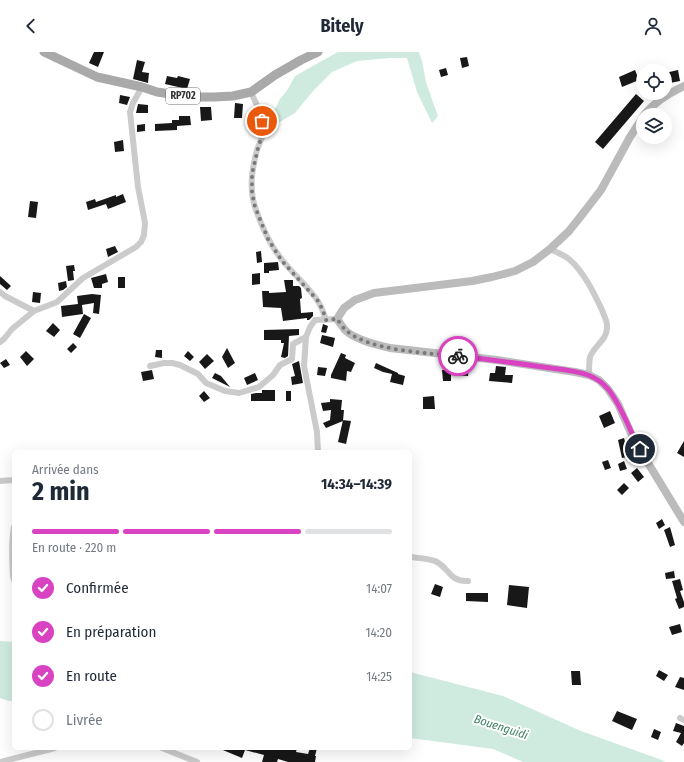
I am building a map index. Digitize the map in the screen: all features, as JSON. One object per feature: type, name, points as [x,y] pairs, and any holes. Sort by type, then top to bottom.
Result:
[{"type":"main road","name":"RP702","points":[[44,52],[97,77],[142,87],[157,92],[192,97],[233,96],[251,92],[275,75],[318,52]]},
{"type":"main road","points":[[650,108],[662,98],[684,86]]},
{"type":"main road","points":[[636,128],[601,190],[569,231],[550,249],[533,262],[514,271],[492,277],[374,293],[355,300],[344,308],[337,319],[346,331],[356,337],[390,348],[497,360],[575,372],[589,375],[599,380],[608,389],[618,404],[634,440],[684,522]]},
{"type":"street","points":[[0,342],[12,328],[34,311],[57,302],[84,278],[136,247],[141,242],[144,235],[145,222],[138,187],[130,112],[142,87]]},
{"type":"street","points":[[251,92],[263,126],[263,133],[252,174],[252,193],[255,207],[268,239],[282,261],[319,302],[326,320]]},
{"type":"street","points":[[550,249],[568,259],[585,278],[596,297],[606,322],[606,333],[590,357],[589,375]]},
{"type":"street","points":[[0,292],[34,311]]},
{"type":"street","points":[[318,450],[317,432],[304,366],[306,337],[315,320],[337,319]]},
{"type":"street","points":[[150,366],[164,363],[180,364],[198,374],[206,383],[225,391],[239,393],[254,389],[265,383],[280,365],[292,359],[293,344],[306,337]]},
{"type":"street","points":[[0,481],[12,480]]},
{"type":"street","points":[[412,557],[436,561],[452,577],[458,580],[468,581]]},
{"type":"street","points":[[0,762],[47,750]]},
{"type":"street","points":[[167,750],[197,762]]},
{"type":"water","points":[[338,52],[419,52],[426,82],[438,116],[432,123],[417,92],[407,58],[390,58],[357,61],[332,72],[314,90],[295,113],[268,129],[265,124],[271,117],[280,99],[288,89],[295,76]]},
{"type":"water","points":[[0,641],[12,642],[12,701],[0,698]]},
{"type":"water","name":"Bouenguidi","points":[[412,673],[503,696],[581,731],[665,762],[523,762],[493,749],[412,738]]},
{"type":"building","points":[[94,52],[104,52],[98,67],[89,63]]},
{"type":"building","points":[[467,57],[469,66],[462,68],[460,58]]},
{"type":"building","points":[[137,60],[145,62],[142,72],[149,73],[148,83],[133,79]]},
{"type":"building","points":[[446,68],[448,75],[441,77],[439,70]]},
{"type":"building","points":[[635,70],[636,72],[636,81],[622,87],[619,77]]},
{"type":"building","points":[[678,70],[680,81],[672,83],[672,71]]},
{"type":"building","points":[[167,76],[177,78],[178,76],[190,79],[187,89],[165,84]]},
{"type":"building","points":[[636,94],[636,100],[644,101],[638,108],[636,108],[636,110],[603,149],[595,142]]},
{"type":"building","points":[[120,95],[130,97],[127,105],[119,103]]},
{"type":"building","points":[[235,103],[243,104],[242,118],[234,118]]},
{"type":"building","points":[[138,104],[148,105],[148,113],[136,113]]},
{"type":"building","points":[[200,107],[211,107],[212,120],[201,121]]},
{"type":"building","points":[[179,116],[190,116],[191,125],[177,126],[177,130],[155,131],[155,124],[172,123],[172,120],[179,120]]},
{"type":"building","points":[[145,124],[145,131],[137,132],[137,125]]},
{"type":"building","points":[[123,140],[124,151],[115,152],[114,142]]},
{"type":"building","points":[[123,194],[126,202],[108,209],[106,204],[88,210],[86,202],[95,199],[96,202]]},
{"type":"building","points":[[30,201],[38,202],[36,218],[28,217]]},
{"type":"building","points":[[115,246],[118,252],[108,257],[106,249]]},
{"type":"building","points":[[261,251],[262,262],[257,263],[256,252]]},
{"type":"building","points":[[278,262],[279,270],[264,273],[264,263]]},
{"type":"building","points":[[74,265],[74,280],[68,281],[66,266]]},
{"type":"building","points":[[260,273],[260,284],[252,285],[252,274]]},
{"type":"building","points":[[106,274],[108,282],[102,284],[102,288],[94,288],[91,278]]},
{"type":"building","points":[[0,276],[11,286],[7,290],[0,284]]},
{"type":"building","points":[[118,277],[125,277],[125,288],[118,288]]},
{"type":"building","points":[[284,280],[293,280],[293,286],[299,286],[301,288],[301,313],[313,312],[313,316],[309,320],[307,320],[307,318],[283,321],[281,308],[263,307],[262,291],[269,291],[269,293],[286,292]]},
{"type":"building","points":[[66,281],[67,287],[59,291],[58,283]]},
{"type":"building","points":[[33,292],[41,293],[40,303],[32,302]]},
{"type":"building","points":[[92,294],[101,295],[99,314],[93,313],[94,303],[82,305],[83,314],[62,317],[61,306],[78,304],[77,296]]},
{"type":"building","points":[[84,314],[91,318],[80,338],[73,334]]},
{"type":"building","points":[[53,323],[60,330],[54,337],[46,331]]},
{"type":"building","points":[[323,324],[328,326],[326,333],[321,332]]},
{"type":"building","points":[[299,329],[299,335],[289,336],[288,356],[285,358],[281,357],[284,343],[281,343],[281,340],[264,340],[264,330]]},
{"type":"building","points":[[322,335],[335,338],[333,347],[320,343]]},
{"type":"building","points":[[73,343],[77,347],[71,353],[67,349]]},
{"type":"building","points":[[227,348],[235,363],[228,368],[222,357]]},
{"type":"building","points":[[156,350],[162,350],[162,358],[155,357]]},
{"type":"building","points":[[26,351],[34,359],[27,366],[20,357]]},
{"type":"building","points":[[188,351],[194,357],[190,361],[184,356]]},
{"type":"building","points":[[341,353],[346,355],[345,358],[355,363],[351,372],[347,371],[346,381],[331,378]]},
{"type":"building","points":[[207,354],[214,361],[205,369],[199,362]]},
{"type":"building","points":[[6,359],[10,365],[4,368],[0,363]]},
{"type":"building","points":[[299,361],[303,383],[292,385],[291,377],[295,376],[292,364]]},
{"type":"building","points":[[376,363],[405,376],[403,385],[390,382],[392,374],[374,368]]},
{"type":"building","points":[[496,366],[506,367],[505,375],[513,375],[512,383],[489,381],[490,373],[495,373]]},
{"type":"building","points":[[318,367],[327,368],[325,376],[317,375]]},
{"type":"building","points":[[460,367],[469,368],[468,376],[451,375],[451,381],[443,381],[442,370],[459,369]]},
{"type":"building","points":[[152,370],[154,379],[143,381],[141,372]]},
{"type":"building","points":[[215,373],[221,376],[230,387],[212,378]]},
{"type":"building","points":[[255,373],[258,380],[247,385],[244,378]]},
{"type":"building","points":[[262,390],[275,390],[275,401],[251,401],[251,394],[262,393]]},
{"type":"building","points":[[204,391],[210,398],[204,402],[199,396]]},
{"type":"building","points":[[286,391],[291,391],[291,401],[286,401]]},
{"type":"building","points":[[434,396],[435,409],[423,409],[423,397]]},
{"type":"building","points":[[330,399],[342,400],[341,410],[344,410],[343,421],[326,428],[323,423],[330,420],[331,410],[323,411],[321,403],[330,402]]},
{"type":"building","points":[[610,411],[615,423],[604,428],[599,416]]},
{"type":"building","points":[[343,420],[351,421],[346,444],[338,442]]},
{"type":"building","points":[[624,438],[627,449],[630,449],[632,456],[622,458],[618,440]]},
{"type":"building","points":[[684,441],[684,457],[677,453]]},
{"type":"building","points":[[608,460],[611,468],[605,470],[602,462]]},
{"type":"building","points":[[624,461],[627,469],[620,471],[618,464]]},
{"type":"building","points":[[637,468],[644,477],[638,482],[631,473]]},
{"type":"building","points":[[624,483],[629,488],[622,495],[617,490]]},
{"type":"building","points":[[662,519],[665,525],[659,529],[656,523]]},
{"type":"building","points":[[670,527],[675,545],[670,547],[664,530]]},
{"type":"building","points":[[674,571],[675,578],[666,579],[665,573]]},
{"type":"building","points":[[680,579],[683,590],[680,591],[684,602],[684,607],[679,609],[675,599],[677,598],[672,581]]},
{"type":"building","points":[[435,584],[443,587],[440,597],[431,594]]},
{"type":"building","points":[[509,585],[529,587],[527,608],[507,605]]},
{"type":"building","points":[[466,593],[488,593],[488,602],[466,601]]},
{"type":"building","points":[[680,624],[682,632],[672,635],[669,627]]},
{"type":"building","points":[[659,670],[668,675],[664,681],[656,676]]},
{"type":"building","points":[[571,671],[580,671],[581,685],[572,685]]},
{"type":"building","points":[[680,677],[684,678],[684,690],[675,687]]},
{"type":"building","points":[[617,711],[637,719],[632,730],[612,721]]},
{"type":"building","points":[[676,723],[684,726],[684,743],[682,746],[676,742],[681,733],[673,731]]},
{"type":"building","points":[[654,729],[661,732],[658,740],[651,737]]},
{"type":"building","points":[[223,750],[245,750],[242,758]]},
{"type":"building","points":[[245,750],[296,750],[296,752],[308,754],[309,750],[316,750],[315,762],[288,762],[278,759],[277,762],[262,762],[264,755]]},
{"type":"way so far","points":[[262,121],[263,133],[252,174],[252,193],[255,207],[268,239],[282,261],[319,302],[326,320],[337,319],[346,331],[356,337],[374,344],[390,348],[458,356]]},
{"type":"route","points":[[458,356],[497,360],[575,372],[589,375],[599,380],[608,389],[618,404],[634,440],[640,449]]}]
